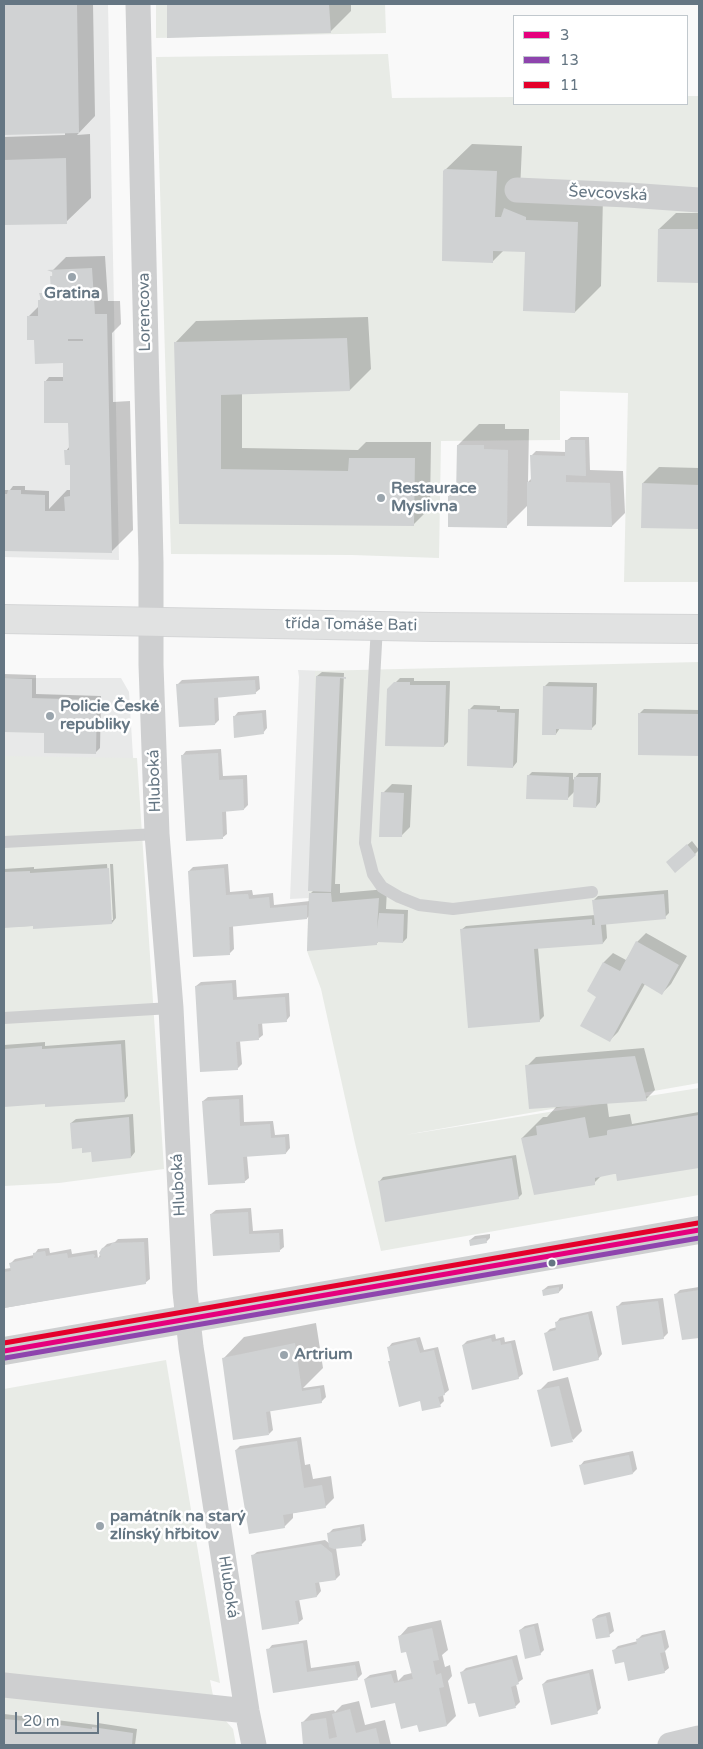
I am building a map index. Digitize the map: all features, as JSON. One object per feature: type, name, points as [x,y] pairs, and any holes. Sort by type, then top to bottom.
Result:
[{"type":"main road","name":"třída Tomáše Bati","points":[[4,619],[377,626],[699,629]]},
{"type":"street","name":"Lorencova","points":[[138,4],[152,621]]},
{"type":"street","name":"Ševcovská","points":[[517,190],[699,200]]},
{"type":"street","name":"Hluboká","points":[[152,621],[151,665],[157,834],[170,1008],[187,1319],[247,1711],[254,1745]]},
{"type":"street","points":[[4,1352],[699,1230]]},
{"type":"street","points":[[4,1685],[247,1711]]},
{"type":"street","points":[[670,1745],[699,1738]]},
{"type":"lane","points":[[377,626],[366,843],[373,874],[382,887],[399,897],[419,905],[453,909],[592,892]]},
{"type":"lane","points":[[4,842],[157,834]]},
{"type":"lane","points":[[4,1018],[170,1008]]},
{"type":"shaded area","points":[[4,4],[108,4],[119,560],[4,557]]},
{"type":"shaded area","points":[[156,4],[385,4],[386,33],[156,38]]},
{"type":"shaded area","points":[[388,54],[392,98],[513,97],[513,105],[688,105],[688,96],[699,96],[699,582],[624,582],[628,393],[560,391],[560,440],[441,441],[439,558],[352,555],[171,554],[156,57]]},
{"type":"shaded area","points":[[699,662],[699,1083],[405,1135],[699,1088],[699,1195],[381,1251],[321,989],[307,951],[315,671]]},
{"type":"shaded area","points":[[298,670],[358,672],[309,898],[290,899],[299,677]]},
{"type":"shaded area","points":[[4,678],[121,678],[129,692],[135,789],[4,790]]},
{"type":"shaded area","points":[[4,756],[137,758],[164,1169],[59,1183],[4,1186]]},
{"type":"shaded area","points":[[166,1360],[220,1683],[210,1680],[214,1701],[4,1677],[4,1389]]},
{"type":"shaded area","points":[[4,1694],[225,1720],[233,1729],[236,1745],[4,1745]]},
{"type":"building","points":[[4,4],[77,4],[79,133],[4,135]]},
{"type":"building","points":[[167,4],[329,4],[331,33],[167,38]]},
{"type":"building","points":[[66,158],[67,224],[4,225],[4,160]]},
{"type":"building","points":[[445,169],[497,171],[495,217],[501,217],[504,208],[526,217],[526,220],[578,222],[575,313],[523,311],[525,252],[493,251],[493,263],[442,261],[443,171]]},
{"type":"building","points":[[658,229],[699,229],[699,283],[657,282]]},
{"type":"building","points":[[92,268],[95,314],[107,314],[112,553],[4,551],[4,494],[7,494],[8,490],[21,490],[21,494],[45,495],[45,511],[65,511],[64,497],[70,496],[70,465],[65,465],[64,450],[69,450],[68,423],[44,423],[44,381],[63,381],[63,363],[35,364],[34,340],[27,340],[27,316],[38,316],[38,300],[41,300],[39,293],[51,293],[50,276],[53,276],[52,272],[47,270]],"holes":[[[68,339],[83,339],[83,341],[68,341]]]},
{"type":"building","points":[[347,338],[350,391],[221,395],[221,469],[348,471],[349,458],[415,458],[414,526],[179,524],[174,342]]},
{"type":"building","points":[[565,440],[585,440],[586,476],[566,475],[566,482],[610,483],[612,527],[527,526],[527,482],[531,482],[530,455],[565,456]]},
{"type":"building","points":[[457,445],[484,445],[484,449],[508,450],[507,528],[448,527],[448,496],[456,496]]},
{"type":"building","points":[[642,483],[699,485],[699,529],[641,528]]},
{"type":"building","points":[[316,676],[346,677],[346,679],[340,678],[331,892],[308,891]]},
{"type":"building","name":"Policie České republiky","points":[[4,678],[32,679],[32,698],[97,700],[96,754],[44,753],[44,733],[4,732]]},
{"type":"building","points":[[255,680],[256,694],[214,698],[215,725],[179,727],[176,684]]},
{"type":"building","points":[[394,682],[410,682],[410,685],[446,685],[444,747],[385,746],[387,689]]},
{"type":"building","points":[[543,686],[593,687],[592,730],[556,729],[556,735],[542,735]]},
{"type":"building","points":[[468,709],[515,713],[513,768],[467,766]]},
{"type":"building","points":[[262,713],[264,734],[234,738],[233,716]]},
{"type":"building","points":[[638,713],[699,714],[699,756],[638,755]]},
{"type":"building","points":[[218,753],[219,780],[243,779],[244,810],[222,812],[223,839],[186,841],[181,755]]},
{"type":"building","points":[[527,775],[569,777],[568,800],[526,799]]},
{"type":"building","points":[[574,777],[598,777],[596,808],[573,807]]},
{"type":"building","points":[[381,792],[404,793],[402,837],[379,837]]},
{"type":"building","points":[[687,844],[696,855],[675,873],[666,862]]},
{"type":"building","points":[[109,868],[112,924],[33,929],[33,926],[4,928],[4,872],[30,871],[30,873]]},
{"type":"building","points":[[224,868],[226,895],[248,894],[249,899],[269,897],[270,908],[307,905],[307,919],[229,927],[230,955],[193,957],[188,871]]},
{"type":"building","points":[[309,893],[331,893],[332,902],[379,898],[377,929],[379,913],[404,914],[403,943],[377,942],[377,945],[307,951]]},
{"type":"building","points":[[664,894],[666,919],[601,925],[603,944],[534,949],[540,1022],[468,1028],[460,929],[592,919],[592,925],[595,925],[592,900]]},
{"type":"building","points":[[636,941],[679,965],[662,995],[642,983],[610,1042],[580,1026],[596,997],[587,991],[603,962],[620,971]]},
{"type":"building","points":[[232,983],[233,1000],[285,997],[287,1022],[258,1024],[259,1040],[236,1042],[238,1070],[200,1072],[195,986]]},
{"type":"building","points":[[121,1044],[125,1102],[45,1107],[45,1104],[4,1107],[4,1049],[42,1046],[42,1049]]},
{"type":"building","points":[[635,1056],[647,1101],[529,1109],[525,1065]]},
{"type":"building","points":[[239,1099],[240,1126],[270,1124],[271,1138],[285,1137],[286,1154],[243,1157],[245,1183],[208,1185],[202,1101]]},
{"type":"building","points":[[699,1115],[699,1168],[617,1181],[616,1174],[614,1174],[595,1178],[595,1185],[534,1195],[521,1138],[537,1135],[536,1126],[585,1117],[589,1138],[607,1135],[608,1130]]},
{"type":"building","points":[[129,1117],[131,1158],[92,1162],[91,1152],[82,1153],[82,1148],[72,1149],[70,1123]]},
{"type":"building","points":[[512,1158],[519,1199],[385,1222],[378,1181]]},
{"type":"building","points":[[248,1212],[249,1234],[279,1233],[280,1252],[213,1256],[210,1214]]},
{"type":"building","points":[[486,1238],[487,1243],[470,1246],[469,1240]]},
{"type":"building","points":[[144,1242],[146,1284],[4,1308],[4,1272],[11,1271],[9,1263],[33,1258],[33,1253],[45,1251],[46,1256],[67,1253],[68,1258],[93,1254],[95,1255],[94,1258],[101,1257],[99,1253],[102,1248],[110,1246],[112,1243]]},
{"type":"building","points":[[559,1287],[559,1293],[543,1296],[542,1290]]},
{"type":"building","points":[[699,1290],[699,1338],[682,1340],[674,1294]]},
{"type":"building","points":[[658,1301],[664,1339],[622,1345],[616,1306]]},
{"type":"building","points":[[588,1314],[599,1360],[553,1371],[544,1333],[556,1330],[555,1322]]},
{"type":"building","points":[[491,1338],[492,1342],[500,1340],[501,1345],[511,1343],[519,1379],[472,1390],[462,1345]]},
{"type":"building","points":[[416,1340],[420,1353],[434,1350],[445,1395],[438,1397],[441,1407],[422,1411],[420,1401],[399,1407],[388,1361],[390,1361],[387,1347]]},
{"type":"building","points":[[295,1343],[302,1391],[320,1388],[322,1403],[266,1412],[269,1435],[233,1440],[222,1358]]},
{"type":"building","points":[[559,1386],[573,1442],[551,1447],[537,1390]]},
{"type":"building","points":[[297,1441],[304,1488],[322,1485],[326,1508],[283,1515],[285,1528],[249,1534],[235,1450]]},
{"type":"building","points":[[629,1455],[633,1474],[584,1485],[579,1465]]},
{"type":"building","points":[[360,1527],[362,1546],[334,1549],[329,1547],[327,1533]]},
{"type":"building","points":[[321,1544],[332,1553],[336,1580],[315,1583],[317,1597],[295,1601],[299,1624],[262,1630],[251,1555]]},
{"type":"building","points":[[606,1616],[610,1637],[596,1639],[592,1619]]},
{"type":"building","points":[[534,1626],[541,1655],[525,1659],[519,1630]]},
{"type":"building","points":[[432,1628],[439,1660],[433,1661],[436,1675],[441,1673],[444,1687],[439,1688],[447,1726],[419,1732],[417,1725],[401,1729],[395,1703],[371,1708],[364,1679],[391,1674],[394,1683],[413,1679],[406,1652],[401,1653],[398,1636]]},
{"type":"building","points":[[661,1633],[665,1652],[660,1653],[665,1673],[628,1681],[624,1662],[615,1664],[612,1650],[637,1644],[636,1639]]},
{"type":"building","points":[[303,1643],[307,1672],[355,1665],[358,1680],[273,1693],[266,1649]]},
{"type":"building","points":[[512,1659],[519,1684],[511,1687],[516,1708],[479,1717],[475,1703],[468,1704],[460,1672]]},
{"type":"building","points":[[589,1673],[598,1714],[551,1725],[542,1684]]},
{"type":"building","points":[[350,1709],[356,1733],[376,1728],[380,1745],[303,1745],[301,1722],[326,1718],[329,1739],[337,1737],[332,1714]]},
{"type":"building","points":[[4,1719],[36,1721],[92,1729],[92,1727],[133,1733],[132,1745],[4,1745]]},
{"type":"transit line","name":"11","points":[[4,1343],[698,1223]]},
{"type":"transit line","name":"3","points":[[4,1351],[699,1230]]},
{"type":"transit line","name":"13","points":[[5,1358],[699,1238]]},
{"type":"place","name":"Gratina","points":[[72,277]]},
{"type":"place","name":"Restaurace Myslivna","points":[[381,498]]},
{"type":"place","name":"Policie České republiky","points":[[50,716]]},
{"type":"place","name":"Artrium","points":[[284,1355]]},
{"type":"place","name":"památník na starý zlínský hřbitov","points":[[100,1526]]}]
